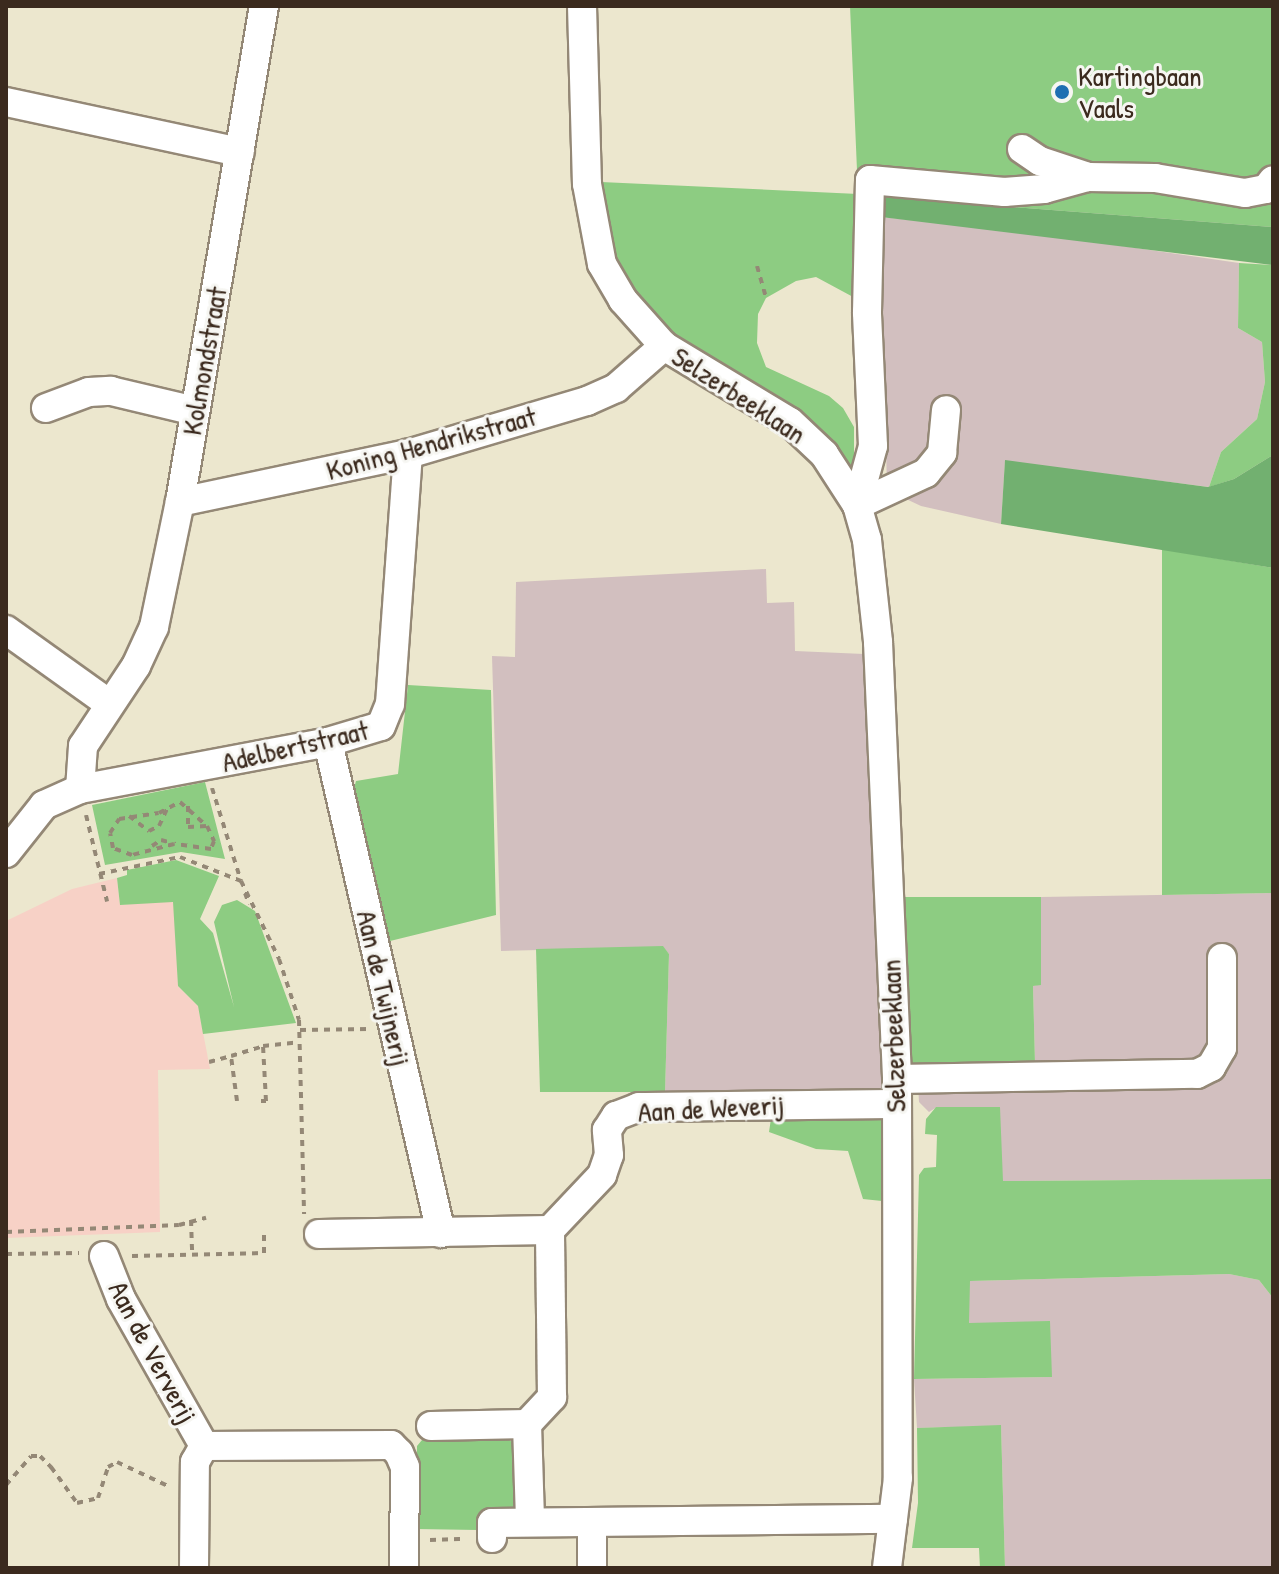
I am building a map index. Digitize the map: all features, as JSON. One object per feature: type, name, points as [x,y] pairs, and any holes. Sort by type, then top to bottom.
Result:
[{"type":"street","name":"Kolmondstraat","points":[[80,789],[83,746],[108,703],[136,666],[154,627],[180,502],[264,6]]},
{"type":"street","name":"Selzerbeeklaan","points":[[582,6],[594,238],[623,300],[664,346],[805,435],[857,505],[867,540],[878,642],[897,1092],[898,1478],[887,1568]]},
{"type":"street","points":[[6,102],[240,152]]},
{"type":"street","points":[[1022,149],[1040,161],[1088,177]]},
{"type":"street","points":[[857,505],[873,446],[870,180],[1004,192],[1044,189],[1088,177],[1155,178],[1245,193],[1266,189],[1273,180]]},
{"type":"street","name":"Koning Hendrikstraat","points":[[180,502],[408,454],[587,401],[616,388],[664,346]]},
{"type":"street","points":[[46,408],[89,392],[111,391],[195,411]]},
{"type":"street","points":[[857,505],[926,473],[942,453],[946,410]]},
{"type":"street","name":"Adelbertstraat","points":[[80,789],[368,734],[387,717],[408,454]]},
{"type":"street","points":[[6,630],[108,703]]},
{"type":"street","name":"Aan de Twijnerij","points":[[328,742],[441,1233]]},
{"type":"street","points":[[6,853],[44,805],[80,789]]},
{"type":"street","points":[[897,1092],[1197,1074],[1211,1067],[1222,1048],[1222,958]]},
{"type":"street","name":"Aan de Weverij","points":[[550,1230],[602,1175],[609,1155],[607,1130],[616,1116],[639,1107],[897,1092]]},
{"type":"street","points":[[312,1226],[441,1233],[550,1230],[552,1397],[527,1424],[530,1522]]},
{"type":"street","name":"Aan de Ververij","points":[[104,1256],[121,1299],[204,1446]]},
{"type":"street","points":[[431,1426],[527,1424]]},
{"type":"street","name":"Aan de Ververij","points":[[204,1446],[391,1445],[405,1467],[404,1554]]},
{"type":"street","name":"Aan de Ververij","points":[[194,1568],[195,1462],[204,1446]]},
{"type":"street","points":[[492,1538],[492,1523],[893,1519]]},
{"type":"street","points":[[592,1522],[592,1568]]},
{"type":"path","points":[[757,266],[766,298]]},
{"type":"path","points":[[206,766],[249,904]]},
{"type":"path","points":[[80,789],[107,901]]},
{"type":"path","points":[[129,816],[149,831],[159,826],[168,806]]},
{"type":"path","points":[[168,806],[188,806],[207,826],[214,841],[211,849],[174,844],[150,847],[132,855],[113,848],[111,827],[129,816],[168,806]]},
{"type":"path","points":[[188,806],[188,827],[207,826]]},
{"type":"path","points":[[99,874],[180,857],[241,881],[279,959],[300,1030],[312,1226]]},
{"type":"path","points":[[300,1030],[376,1029],[380,1022],[391,1019]]},
{"type":"path","points":[[209,1062],[263,1046],[299,1042]]},
{"type":"path","points":[[261,1101],[266,1101],[263,1046]]},
{"type":"path","points":[[231,1056],[237,1101]]},
{"type":"path","points":[[6,1232],[179,1225],[206,1218]]},
{"type":"path","points":[[191,1220],[192,1255]]},
{"type":"path","points":[[6,1254],[264,1253],[264,1234]]},
{"type":"path","points":[[6,1485],[31,1456],[40,1456],[77,1503],[98,1498],[108,1467],[117,1462],[156,1483],[195,1486]]},
{"type":"path","points":[[404,1554],[492,1538]]},
{"type":"shaded area","points":[[881,217],[1013,230],[1239,263],[1238,328],[1262,342],[1265,382],[1257,419],[1221,452],[1209,487],[1005,461],[1001,524],[921,506],[887,490]]},
{"type":"shaded area","points":[[766,569],[767,603],[794,602],[795,651],[864,654],[883,1095],[665,1092],[669,954],[663,947],[501,951],[492,656],[515,657],[516,582]]},
{"type":"shaded area","points":[[117,878],[120,905],[175,900],[178,986],[198,1006],[210,1069],[158,1070],[160,1232],[6,1238],[6,921],[72,889]]},
{"type":"shaded area","points":[[1273,893],[1273,1179],[1002,1181],[937,1107],[929,1112],[919,1102],[917,1065],[1035,1063],[1033,986],[1041,984],[1041,897]]},
{"type":"shaded area","points":[[1229,1274],[1259,1280],[1273,1298],[1273,1568],[1005,1568],[1001,1426],[917,1428],[914,1379],[1052,1377],[969,1323],[969,1281]]},
{"type":"green space","name":"Kartingbaan Vaals","points":[[850,6],[1273,6],[1273,227],[858,195],[855,298],[816,277],[796,281],[766,298],[758,314],[757,343],[766,367],[829,396],[843,408],[854,427],[854,475],[822,431],[778,399],[697,357],[652,318],[617,270],[601,182],[858,194]]},
{"type":"green space","points":[[881,197],[1273,227],[1273,265],[881,217]]},
{"type":"green space","points":[[1239,263],[1273,265],[1273,455],[1234,479],[1209,487],[1221,452],[1257,419],[1265,382],[1262,342],[1238,328]]},
{"type":"green space","points":[[1273,455],[1273,568],[1001,524],[1005,460],[1208,487],[1234,479]]},
{"type":"green space","points":[[1162,549],[1273,568],[1273,893],[1162,895]]},
{"type":"green space","points":[[408,685],[491,690],[496,915],[386,942],[352,796],[356,781],[398,774]]},
{"type":"green space","points":[[205,782],[225,859],[181,852],[105,865],[92,805]]},
{"type":"green space","points":[[176,860],[219,876],[200,919],[213,933],[234,1007],[214,922],[222,905],[237,900],[255,911],[296,1023],[203,1034],[198,1006],[178,986],[173,902],[120,905],[117,878],[127,875],[127,870]]},
{"type":"green space","points":[[905,897],[1041,897],[1041,985],[1033,986],[1035,1063],[912,1064]]},
{"type":"green space","points":[[663,946],[669,954],[665,1092],[540,1092],[536,949]]},
{"type":"green space","points":[[936,1107],[1000,1107],[1003,1181],[1273,1179],[1273,1298],[1259,1280],[1229,1274],[970,1281],[969,1323],[1050,1321],[1052,1377],[914,1379],[919,1175],[924,1168],[936,1167],[937,1135],[925,1134],[926,1119]]},
{"type":"green space","points":[[772,1112],[881,1112],[882,1201],[863,1199],[848,1151],[816,1149],[769,1132]]},
{"type":"green space","points":[[1001,1425],[1005,1568],[980,1568],[979,1548],[912,1548],[918,1503],[917,1428]]},
{"type":"green space","points":[[500,1433],[516,1445],[518,1509],[511,1515],[478,1515],[478,1530],[416,1529],[417,1446],[427,1434]]},
{"type":"place","name":"Kartingbaan Vaals","points":[[1062,92]]}]
